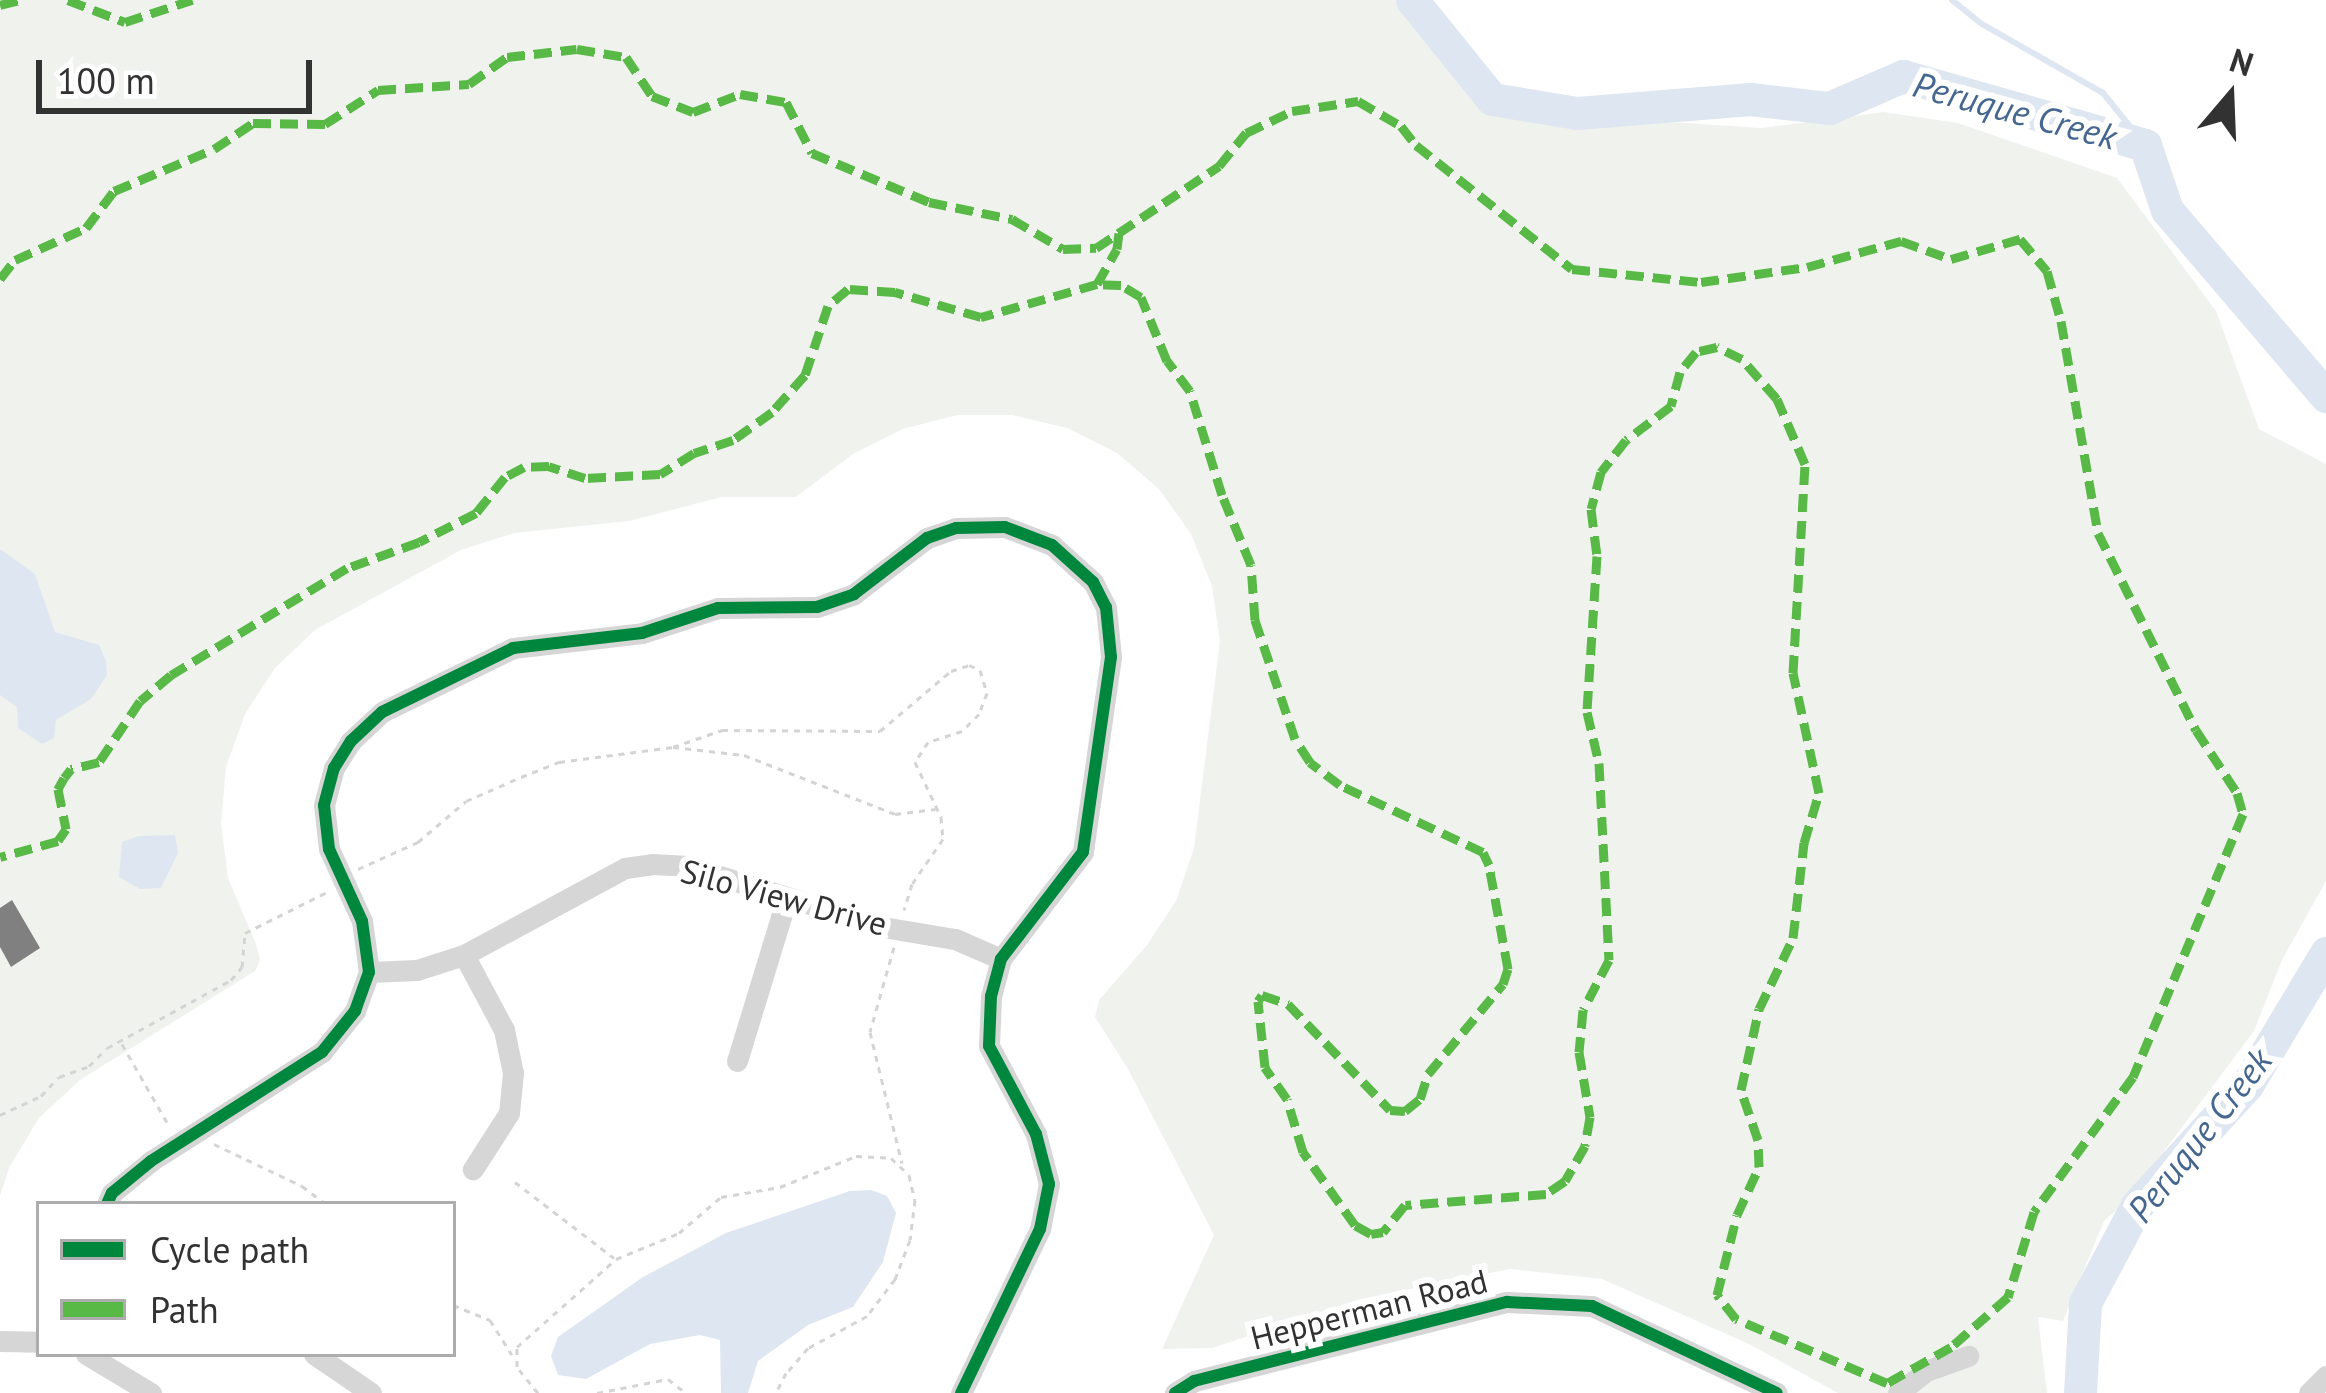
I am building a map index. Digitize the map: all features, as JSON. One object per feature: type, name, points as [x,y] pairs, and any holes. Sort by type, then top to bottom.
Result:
[{"type":"street","points":[[108,1201],[151,1162],[322,1052],[356,1011],[369,972],[362,921],[329,850],[324,805],[334,768],[351,740],[382,712],[513,648],[642,633],[718,608],[802,609],[832,603],[874,582],[927,538],[980,525],[1029,534],[1072,559],[1106,608],[1111,633],[1093,810],[1083,852],[1001,959],[987,1022],[989,1046],[1046,1159],[1048,1206],[961,1393]]},
{"type":"street","name":"Silo View Drive","points":[[369,972],[417,970],[464,955],[625,868],[688,866],[883,927],[955,939],[1001,959]]},
{"type":"street","points":[[737,1061],[787,897]]},
{"type":"street","points":[[464,955],[504,1030],[513,1073],[509,1113],[473,1169]]},
{"type":"street","name":"Hepperman Road","points":[[1175,1393],[1216,1376],[1507,1302],[1592,1306],[1777,1393]]},
{"type":"street","points":[[0,1341],[36,1342]]},
{"type":"street","points":[[1898,1393],[1926,1371],[1968,1356]]},
{"type":"street","points":[[91,1357],[151,1393]]},
{"type":"street","points":[[318,1357],[371,1393]]},
{"type":"street","points":[[2309,1393],[2326,1376]]},
{"type":"path","points":[[350,872],[418,842],[457,807],[559,762],[673,747],[722,730],[880,730],[951,671],[975,667],[987,683],[979,714],[962,731],[928,742],[915,762],[915,773],[937,808],[943,839],[909,890],[902,917]]},
{"type":"path","points":[[673,747],[744,755],[895,814],[937,808]]},
{"type":"path","points":[[0,1115],[41,1096],[59,1077],[89,1066],[236,976],[245,933],[334,888]]},
{"type":"path","points":[[776,1393],[808,1348],[867,1316],[885,1298],[913,1223],[914,1186],[902,1165],[902,1146],[871,1032],[896,941]]},
{"type":"path","points":[[122,1042],[173,1134]]},
{"type":"path","points":[[208,1138],[321,1201]]},
{"type":"path","points":[[514,1359],[521,1342],[616,1259],[680,1233],[730,1194],[780,1187],[856,1156],[882,1155],[902,1165]]},
{"type":"path","points":[[515,1182],[616,1259]]},
{"type":"path","points":[[456,1306],[490,1319],[538,1393]]},
{"type":"path","points":[[597,1393],[668,1379],[686,1393]]},
{"type":"path","points":[[527,1393],[532,1388]]},
{"type":"shaded area","points":[[0,0],[1395,0],[1458,67],[1480,110],[1762,128],[1883,112],[1958,123],[2117,178],[2216,311],[2259,429],[2326,464],[2326,881],[2282,960],[2254,1031],[2126,1202],[2104,1221],[2063,1321],[2038,1317],[2047,1393],[1838,1393],[1749,1344],[1602,1279],[1510,1269],[1361,1299],[1212,1348],[1162,1349],[1214,1235],[1128,1069],[1095,1017],[1099,1000],[1147,945],[1176,901],[1194,848],[1220,641],[1212,586],[1191,534],[1159,489],[1117,453],[1067,428],[1012,415],[957,415],[903,429],[853,454],[796,497],[722,497],[629,521],[514,533],[461,550],[315,630],[275,668],[245,714],[226,767],[221,823],[228,878],[256,944],[260,960],[255,971],[80,1080],[39,1118],[9,1168],[0,1196]]},
{"type":"shaded area","points":[[0,549],[35,574],[55,632],[99,645],[106,661],[107,675],[91,699],[56,720],[54,738],[42,744],[18,728],[17,707],[0,695]]},
{"type":"shaded area","points":[[175,835],[178,853],[161,888],[140,889],[119,877],[122,842],[139,836]]},
{"type":"shaded area","points":[[871,1190],[887,1196],[896,1213],[883,1262],[853,1307],[808,1325],[758,1361],[748,1393],[721,1393],[720,1340],[700,1335],[650,1344],[586,1379],[558,1375],[551,1356],[558,1337],[643,1277],[726,1233],[850,1191]]},
{"type":"building","points":[[12,900],[40,948],[11,967],[0,947],[0,908]]},
{"type":"waterway","name":"Peruque Creek","points":[[1412,0],[1492,99],[1577,113],[1750,99],[1829,108],[1903,76],[2145,145],[2167,210],[2326,396]]},
{"type":"waterway","points":[[1952,0],[1982,24],[2103,93],[2145,145]]},
{"type":"waterway","name":"Peruque Creek","points":[[2080,1393],[2085,1303],[2137,1205],[2247,1085],[2326,953]]},
{"type":"marked path","points":[[0,5],[20,0]]},
{"type":"marked path","points":[[68,0],[125,22],[192,0]]},
{"type":"marked path","points":[[0,279],[15,260],[86,228],[114,191],[214,149],[253,123],[325,124],[378,90],[469,84],[507,57],[577,49],[626,57],[652,96],[693,112],[740,94],[786,102],[812,153],[929,202],[1012,219],[1063,249],[1096,248],[1219,166],[1246,133],[1292,111],[1358,101],[1401,126],[1416,145],[1572,269],[1701,282],[1807,267],[1901,241],[1951,259],[2020,239],[2047,271],[2061,321],[2098,533],[2196,730],[2237,793],[2243,814],[2133,1077],[2034,1212],[2008,1297],[1951,1347],[1887,1383],[1736,1319],[1717,1295],[1737,1215],[1759,1167],[1758,1140],[1741,1090],[1759,1009],[1793,938],[1804,843],[1819,793],[1793,673],[1805,464],[1777,399],[1742,359],[1717,347],[1696,352],[1680,372],[1671,406],[1626,440],[1601,472],[1591,509],[1597,556],[1587,712],[1599,763],[1609,960],[1583,1010],[1579,1052],[1590,1117],[1585,1146],[1565,1181],[1546,1194],[1405,1205],[1383,1232],[1371,1234],[1355,1225],[1303,1152],[1287,1099],[1265,1067],[1258,1001],[1262,995],[1288,1004],[1390,1110],[1405,1111],[1420,1099],[1428,1074],[1503,984],[1508,969],[1489,865],[1483,852],[1340,785],[1310,762],[1295,739],[1255,620],[1251,565],[1222,495],[1190,391],[1167,361],[1141,297],[1121,285],[1097,284],[981,317],[895,292],[848,289],[828,306],[805,375],[772,412],[733,440],[694,453],[660,474],[585,478],[549,466],[524,467],[505,477],[476,513],[419,542],[347,568],[171,675],[140,701],[99,762],[71,769],[64,778],[58,789],[66,829],[58,841],[0,857]]},
{"type":"marked path","points":[[1097,284],[1117,249],[1119,233]]},
{"type":"cycle path","points":[[108,1201],[151,1161],[322,1052],[355,1011],[369,972],[362,921],[329,849],[324,805],[334,768],[351,741],[382,712],[513,648],[642,633],[718,608],[817,607],[854,594],[927,538],[956,528],[1005,527],[1052,545],[1093,582],[1106,607],[1111,657],[1083,852],[1001,959],[991,996],[989,1046],[1036,1134],[1049,1184],[1040,1229],[961,1393]]},
{"type":"cycle path","points":[[1175,1393],[1194,1381],[1507,1302],[1592,1306],[1777,1393]]}]
